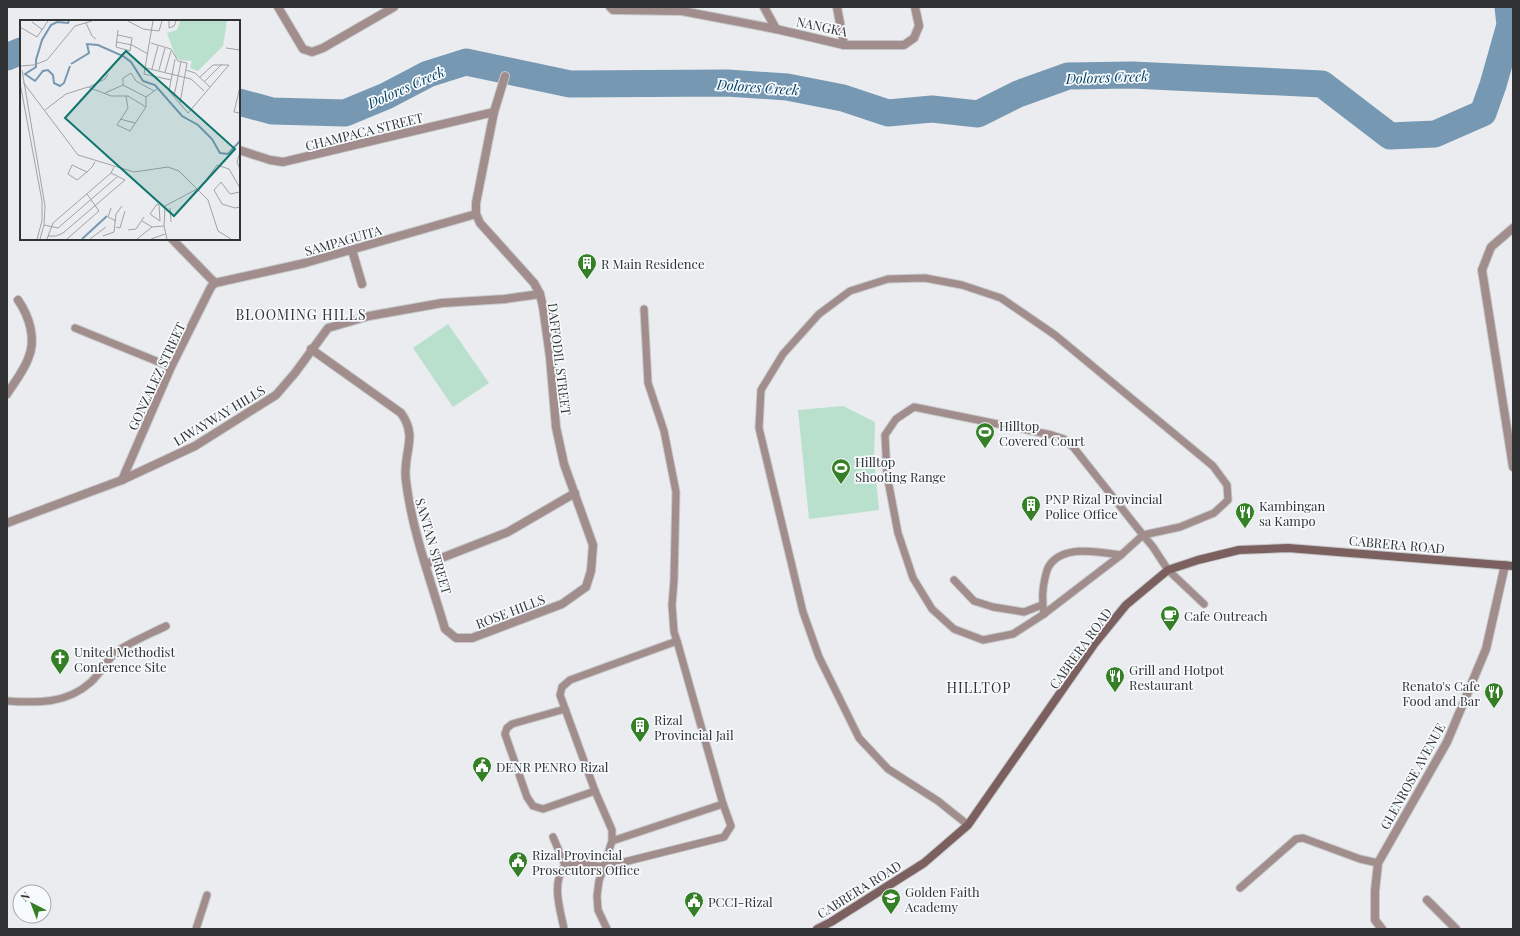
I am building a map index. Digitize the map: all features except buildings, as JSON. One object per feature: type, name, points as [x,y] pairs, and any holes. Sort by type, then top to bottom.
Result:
[{"type":"main road","name":"CABRERA ROAD","points":[[817,929],[831,922],[924,863],[968,825],[1095,643],[1126,605],[1168,570],[1198,560],[1239,550],[1288,548],[1509,566]]},
{"type":"street","points":[[278,7],[303,48],[312,52],[323,48],[394,7]]},
{"type":"street","points":[[764,7],[776,29]]},
{"type":"street","points":[[837,7],[844,44]]},
{"type":"street","name":"NANGKA","points":[[614,9],[681,9],[844,44],[904,45],[914,38],[919,26],[915,7]]},
{"type":"street","points":[[476,214],[476,203],[494,112],[505,76]]},
{"type":"street","name":"CHAMPACA STREET","points":[[240,150],[270,160],[283,162],[494,112]]},
{"type":"street","name":"SAMPAGUITA","points":[[215,283],[305,263],[476,214]]},
{"type":"street","name":"DAFFODIL STREET","points":[[476,214],[480,223],[534,283],[540,294],[550,357],[556,427],[564,464],[593,545],[591,570],[586,587],[562,604]]},
{"type":"street","points":[[1513,228],[1491,247],[1482,270],[1513,467]]},
{"type":"street","points":[[173,240],[215,283]]},
{"type":"street","points":[[352,250],[362,284]]},
{"type":"street","name":"GONZALEZ STREET","points":[[122,480],[171,366],[211,287],[215,283]]},
{"type":"street","name":"LIWAYWAY HILLS","points":[[7,523],[122,480],[195,446],[276,395],[295,373],[311,349],[328,328],[345,322],[442,303],[505,299],[540,294]]},
{"type":"street","points":[[7,394],[29,358],[32,341],[29,318],[18,300]]},
{"type":"street","name":"SANTAN STREET","points":[[311,349],[401,413],[408,423],[411,435],[405,471],[409,509],[445,629]]},
{"type":"street","points":[[426,564],[508,532],[575,493]]},
{"type":"street","name":"GLENROSE AVENUE","points":[[1382,929],[1375,920],[1375,890],[1378,863],[1447,742],[1486,649],[1509,566]]},
{"type":"street","name":"ROSE HILLS","points":[[445,629],[456,638],[472,638],[562,604]]},
{"type":"street","points":[[1427,900],[1456,929]]},
{"type":"lane","points":[[968,825],[938,801],[888,768],[859,738],[819,657],[803,612],[759,428],[761,390],[782,354],[819,314],[850,291],[888,279],[925,278],[962,285],[1001,298],[1061,340],[1213,466],[1227,485],[1228,500],[1214,514],[1180,527],[1142,535],[1121,555],[1044,614],[1013,634],[982,640],[954,629],[932,609],[913,578],[898,532],[887,475],[885,435],[896,419],[914,407],[1052,435],[1064,439],[1074,448],[1142,535],[1153,547],[1168,570],[1204,604]]},
{"type":"lane","points":[[564,929],[557,889],[558,874],[564,865],[580,863],[604,867],[724,837],[731,826],[723,804],[674,632],[672,605],[676,492],[664,431],[648,383],[644,309]]},
{"type":"lane","points":[[75,328],[171,366]]},
{"type":"lane","points":[[1044,614],[1042,605],[1043,587],[1048,566],[1059,556],[1071,553],[1094,551],[1121,555]]},
{"type":"lane","points":[[954,580],[974,601],[993,607],[1024,612],[1042,605]]},
{"type":"lane","points":[[7,701],[38,703],[59,699],[91,682],[107,660],[120,649],[166,626]]},
{"type":"lane","points":[[607,929],[598,910],[599,881],[612,841],[612,830],[595,791],[560,695],[562,687],[570,680],[677,641]]},
{"type":"lane","points":[[565,709],[512,724],[507,728],[505,734],[527,798],[533,806],[543,809],[595,791]]},
{"type":"lane","points":[[612,841],[723,804]]},
{"type":"lane","points":[[553,837],[564,865]]},
{"type":"lane","points":[[1240,888],[1296,839],[1303,838],[1360,859],[1378,863]]},
{"type":"lane","points":[[196,929],[206,895]]},
{"type":"green space","points":[[448,324],[489,383],[453,407],[413,348]]},
{"type":"green space","name":"Hilltop Shooting Range","points":[[843,406],[875,422],[874,460],[879,510],[809,519],[798,410]]},
{"type":"waterway","name":"Dolores Creek","points":[[240,102],[272,111],[345,113],[386,96],[428,74],[466,62],[570,84],[727,83],[787,87],[843,98],[888,113],[932,109],[978,114],[1018,94],[1068,76],[1132,75],[1322,84],[1390,136],[1435,134],[1483,113],[1493,85],[1510,25],[1508,7]]},
{"type":"waterway","name":"Dolores Creek","points":[[7,57],[20,51]]},
{"type":"place","name":"R Main Residence","points":[[587,280]]},
{"type":"place","name":"Hilltop Covered Court","points":[[985,449]]},
{"type":"place","name":"Hilltop Shooting Range","points":[[841,485]]},
{"type":"place","name":"PNP Rizal Provincial Police Office","points":[[1031,522]]},
{"type":"place","name":"Kambingan sa Kampo","points":[[1245,529]]},
{"type":"place","name":"Cafe Outreach","points":[[1170,632]]},
{"type":"place","name":"United Methodist Conference Site","points":[[60,675]]},
{"type":"place","name":"Grill and Hotpot Restaurant","points":[[1115,693]]},
{"type":"place","name":"Renato's Cafe Food and Bar","points":[[1494,709]]},
{"type":"place","name":"Rizal Provincial Jail","points":[[640,743]]},
{"type":"place","name":"DENR PENRO Rizal","points":[[482,783]]},
{"type":"place","name":"Rizal Provincial Prosecutors Office","points":[[518,878]]},
{"type":"place","name":"Golden Faith Academy","points":[[891,915]]},
{"type":"place","name":"PCCI-Rizal","points":[[694,918]]},
{"type":"district","name":"BLOOMING HILLS","points":[[301,314]]},
{"type":"district","name":"HILLTOP","points":[[979,687]]}]
